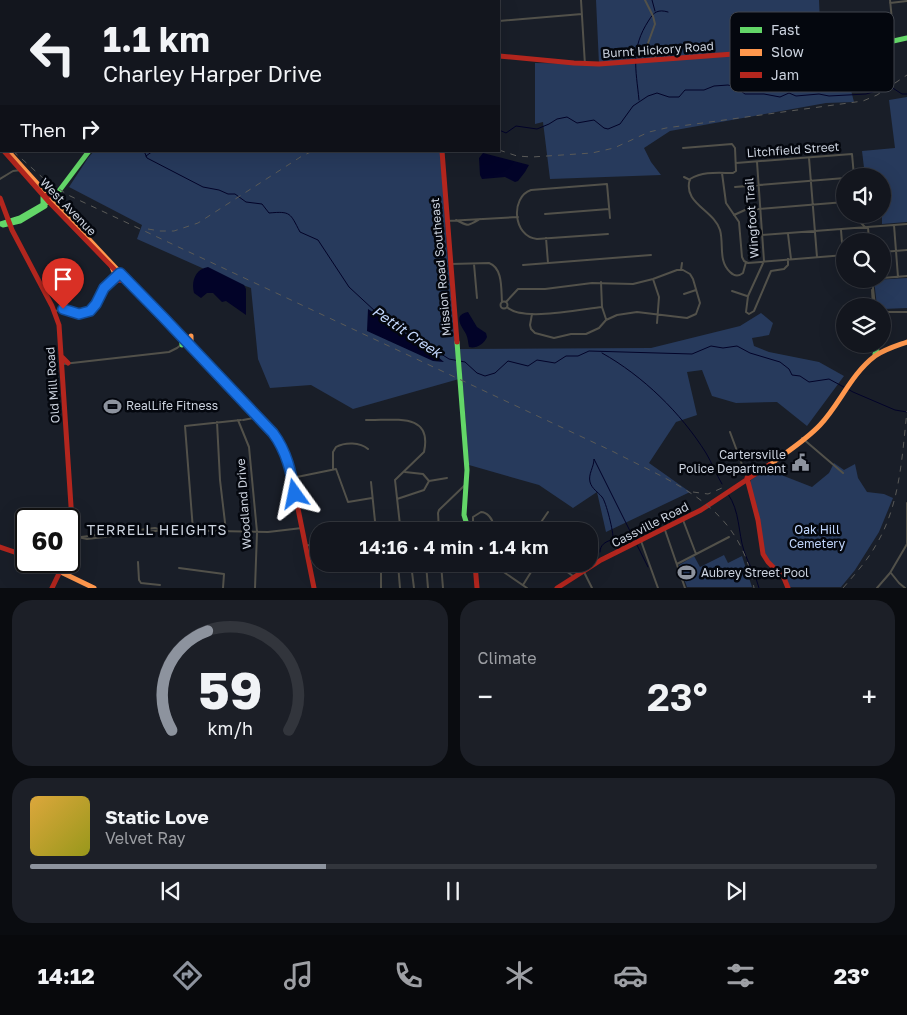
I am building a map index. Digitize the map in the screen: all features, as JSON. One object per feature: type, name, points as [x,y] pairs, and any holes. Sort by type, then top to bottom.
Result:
[{"type":"main road","name":"Burnt Hickory Road","points":[[894,42],[907,38]]},
{"type":"main road","name":"Burnt Hickory Road","points":[[500,56],[585,64],[730,55]]},
{"type":"main road","name":"West Avenue","points":[[5,152],[253,411],[256,418],[273,433],[282,446],[287,459],[314,588]]},
{"type":"main road","name":"West Avenue","points":[[9,152],[44,194]]},
{"type":"main road","points":[[6,222],[20,218],[52,201],[88,152]]},
{"type":"main road","name":"Mission Road Southeast","points":[[442,152],[467,484],[463,511],[466,522]]},
{"type":"main road","points":[[44,194],[52,201]]},
{"type":"main road","points":[[0,198],[6,222],[57,310]]},
{"type":"main road","name":"West Avenue","points":[[52,201],[112,268],[121,274]]},
{"type":"main road","points":[[112,268],[115,274],[114,281],[128,282]]},
{"type":"main road","name":"Old Mill Road","points":[[57,310],[62,357],[66,363],[62,370],[71,508]]},
{"type":"main road","points":[[183,339],[192,335],[192,347]]},
{"type":"main road","name":"Cassville Road","points":[[891,345],[907,341]]},
{"type":"main road","name":"Cassville Road","points":[[598,563],[683,520],[726,494],[803,440],[822,422],[854,376],[875,353]]},
{"type":"main road","points":[[747,479],[749,492],[758,519],[763,555],[770,565],[783,575],[788,588]]},
{"type":"main road","points":[[0,547],[15,552]]},
{"type":"main road","points":[[476,572],[477,588]]},
{"type":"main road","name":"Cassville Road","points":[[557,588],[581,572]]},
{"type":"main road","points":[[52,588],[60,573]]},
{"type":"main road","points":[[62,573],[94,588]]},
{"type":"street","points":[[581,0],[585,64]]},
{"type":"street","points":[[645,0],[654,16],[655,24],[647,46],[655,60]]},
{"type":"street","points":[[890,1],[907,1]]},
{"type":"street","points":[[500,20],[582,14]]},
{"type":"street","points":[[683,148],[732,144],[736,171],[733,173],[707,172],[698,174],[690,180],[688,188],[690,195],[720,228],[722,258],[727,270],[734,276],[739,276],[743,273],[746,262]]},
{"type":"street","name":"Litchfield Street","points":[[736,163],[852,154],[853,168]]},
{"type":"street","points":[[809,158],[816,257]]},
{"type":"street","name":"Wingfoot Trail","points":[[757,162],[764,261],[748,296],[746,312],[749,314],[754,311],[771,270],[784,269],[788,265],[789,259]]},
{"type":"street","points":[[13,171],[15,164]]},
{"type":"street","points":[[0,179],[13,171],[21,170]]},
{"type":"street","points":[[722,173],[726,203],[739,222],[742,257],[746,262]]},
{"type":"street","points":[[684,177],[690,180]]},
{"type":"street","points":[[734,187],[836,179]]},
{"type":"street","points":[[608,234],[533,239],[526,236],[520,228],[517,206],[519,199],[531,190],[607,184],[610,218]]},
{"type":"street","points":[[734,215],[742,210],[836,203]]},
{"type":"street","points":[[545,214],[609,208]]},
{"type":"street","points":[[447,221],[473,218],[480,220],[518,217]]},
{"type":"street","points":[[455,220],[466,226],[480,220]]},
{"type":"street","points":[[861,223],[866,227],[867,233]]},
{"type":"street","points":[[762,235],[907,224]]},
{"type":"street","points":[[894,225],[898,277]]},
{"type":"street","points":[[841,229],[841,233]]},
{"type":"street","points":[[788,233],[789,259]]},
{"type":"street","points":[[546,238],[548,263]]},
{"type":"street","points":[[891,251],[907,250]]},
{"type":"street","points":[[523,265],[651,255]]},
{"type":"street","points":[[746,262],[836,256]]},
{"type":"street","points":[[450,265],[490,263],[495,265],[499,269],[502,302],[500,305],[502,308],[507,307]]},
{"type":"street","points":[[681,270],[682,263]]},
{"type":"street","points":[[474,264],[477,298]]},
{"type":"street","points":[[502,302],[506,302],[518,289],[545,289],[601,282],[633,284],[681,270],[690,274],[700,303],[696,314],[687,318],[637,312],[616,315],[586,334],[571,334],[554,338],[535,333],[531,329],[532,314]]},
{"type":"street","points":[[57,310],[79,314],[95,307],[102,293],[121,274]]},
{"type":"street","points":[[891,277],[907,276]]},
{"type":"street","points":[[653,279],[659,297],[657,323]]},
{"type":"street","points":[[601,282],[602,307],[606,320]]},
{"type":"street","points":[[684,294],[696,290]]},
{"type":"street","points":[[732,291],[748,296]]},
{"type":"street","points":[[506,302],[507,307],[511,311],[540,315],[602,307]]},
{"type":"street","points":[[891,312],[907,312]]},
{"type":"street","points":[[66,363],[165,353],[174,350],[183,339]]},
{"type":"street","points":[[193,530],[185,428],[188,425],[256,418]]},
{"type":"street","name":"Woodland Drive","points":[[241,420],[249,447],[256,532],[255,588]]},
{"type":"street","points":[[366,420],[411,420],[421,428],[425,447],[424,452],[395,480],[400,522]]},
{"type":"street","points":[[217,422],[220,480],[226,531]]},
{"type":"street","points":[[730,432],[747,479]]},
{"type":"street","points":[[803,440],[843,473]]},
{"type":"street","points":[[332,469],[333,452],[336,447],[350,444],[364,446],[368,449]]},
{"type":"street","points":[[292,478],[332,469],[336,470],[348,502],[372,498]]},
{"type":"street","points":[[405,472],[423,474],[429,481]]},
{"type":"street","points":[[429,481],[447,478]]},
{"type":"street","points":[[397,499],[424,490],[429,481]]},
{"type":"street","points":[[371,482],[375,522]]},
{"type":"street","points":[[438,522],[439,510],[467,484]]},
{"type":"street","points":[[877,588],[890,573],[907,544],[907,503]]},
{"type":"street","points":[[473,522],[473,517],[481,512],[487,514],[493,522]]},
{"type":"street","points":[[541,522],[548,512]]},
{"type":"street","points":[[683,520],[696,554]]},
{"type":"street","points":[[80,537],[154,528],[164,530],[256,532],[302,528]]},
{"type":"street","points":[[665,530],[685,588]]},
{"type":"street","points":[[677,564],[729,537]]},
{"type":"street","points":[[641,541],[658,588]]},
{"type":"street","points":[[305,546],[310,545]]},
{"type":"street","points":[[902,553],[907,552]]},
{"type":"street","points":[[138,562],[139,580],[141,583],[158,586]]},
{"type":"street","points":[[178,568],[224,574],[223,588]]},
{"type":"street","points":[[381,572],[381,588]]},
{"type":"street","points":[[399,572],[400,588]]},
{"type":"street","points":[[412,572],[414,588]]},
{"type":"street","points":[[427,572],[428,588]]},
{"type":"street","points":[[442,572],[443,588]]},
{"type":"street","points":[[523,585],[531,572]]},
{"type":"street","points":[[568,572],[574,576]]},
{"type":"street","points":[[584,572],[592,588]]},
{"type":"street","points":[[506,573],[527,588]]},
{"type":"street","points":[[890,573],[905,588]]},
{"type":"green space","points":[[596,0],[819,0],[820,12],[730,12],[730,92],[851,92],[854,102],[826,103],[670,131],[644,148],[651,162],[661,175],[550,179],[543,122],[535,124],[535,63],[599,64]]},
{"type":"green space","points":[[907,97],[907,222],[882,224],[891,223],[891,168],[864,168],[862,151],[895,148],[889,100]]},
{"type":"green space","points":[[93,152],[441,152],[447,250],[459,379],[353,409],[311,385],[270,388],[258,359],[251,288],[137,239],[142,225],[69,187]]},
{"type":"green space","points":[[907,278],[907,308],[891,309],[891,298],[876,298],[875,288],[891,288],[891,279]]},
{"type":"green space","points":[[761,313],[773,323],[769,335],[752,338],[754,346],[769,352],[819,362],[844,376],[807,426],[777,402],[736,403],[712,396],[702,370],[687,372],[697,415],[676,422],[649,463],[690,492],[606,532],[597,492],[573,508],[539,485],[469,465],[460,349],[651,348],[740,326]]},
{"type":"green space","name":"Oak Hill Cemetery","points":[[834,463],[844,470],[855,464],[858,478],[867,492],[884,494],[893,498],[879,532],[855,570],[841,587],[789,587],[782,573],[764,554],[750,483],[751,480],[766,469],[812,487],[829,473]]},
{"type":"green space","points":[[724,555],[728,563],[742,556],[752,587],[687,587],[679,565],[694,556],[700,567]]},
{"type":"shaded area","points":[[483,153],[529,165],[518,181],[515,182],[505,177],[482,179],[479,158]]},
{"type":"shaded area","points":[[208,267],[244,285],[246,289],[246,315],[226,301],[222,302],[213,293],[207,293],[201,298],[194,293],[193,285],[197,273]]},
{"type":"shaded area","points":[[368,309],[426,347],[444,362],[433,361],[367,331]]},
{"type":"shaded area","points":[[468,312],[477,327],[486,333],[486,340],[477,347],[469,347],[467,336],[460,322],[460,316]]},
{"type":"waterway","points":[[652,0],[655,11]]},
{"type":"waterway","points":[[639,100],[636,69],[639,40],[653,15],[659,11],[668,12]]},
{"type":"waterway","points":[[500,130],[506,133],[516,126],[537,129],[557,119],[567,117],[577,123],[594,120],[608,129],[620,124],[633,106],[648,96],[657,93],[669,97],[679,97],[685,90],[704,90],[714,86],[730,86]]},
{"type":"waterway","points":[[894,89],[902,94],[907,94]]},
{"type":"waterway","points":[[742,92],[745,94],[764,94],[780,97],[789,93],[796,96],[819,94],[829,96],[873,92]]},
{"type":"waterway","name":"Pettit Creek","points":[[144,152],[147,158],[203,187],[235,194],[246,202],[262,204],[269,213],[286,213],[292,217],[300,232],[318,240],[349,287],[376,312],[449,359],[465,362],[477,373],[485,376],[495,373],[508,361],[528,366],[537,360],[555,363],[566,356],[578,356],[589,351],[692,354],[711,346],[723,348],[737,346],[750,353],[780,362],[789,369],[792,375],[800,376],[809,382],[829,379],[853,392],[895,410],[907,412]]},
{"type":"waterway","points":[[146,156],[152,152]]},
{"type":"waterway","points":[[602,353],[646,384],[673,410],[706,453],[722,484]]},
{"type":"waterway","points":[[613,538],[604,500],[590,482],[594,459],[635,541]]},
{"type":"waterway","points":[[728,494],[737,514],[744,551],[759,588]]},
{"type":"waterway","points":[[600,552],[603,544],[611,540]]},
{"type":"waterway","points":[[637,545],[648,567]]},
{"type":"railway","points":[[894,84],[907,75]]},
{"type":"railway","points":[[500,150],[517,156],[532,157],[592,153],[614,148],[649,132],[666,128],[863,101],[882,92]]},
{"type":"railway","points":[[14,152],[43,178],[68,195],[614,452],[683,488],[721,518],[735,537],[747,560],[754,588]]},
{"type":"railway","points":[[148,229],[174,231],[198,223],[311,152]]},
{"type":"railway","points":[[843,588],[872,551],[884,530],[890,514],[899,480],[907,411]]},
{"type":"railway","points":[[693,492],[708,494],[722,488]]},
{"type":"traffic: fast","points":[[894,41],[907,38]]},
{"type":"traffic: fast","points":[[0,224],[20,218],[53,199],[88,152]]},
{"type":"traffic: fast","points":[[43,197],[43,205]]},
{"type":"traffic: fast","points":[[3,225],[20,221],[45,206]]},
{"type":"traffic: fast","points":[[181,335],[182,345]]},
{"type":"traffic: fast","points":[[457,342],[467,470],[464,515],[466,522]]},
{"type":"traffic: slow","points":[[9,152],[245,404],[279,441],[282,447]]},
{"type":"traffic: slow","points":[[112,267],[115,274],[113,280]]},
{"type":"traffic: slow","points":[[191,336],[191,345]]},
{"type":"traffic: slow","points":[[768,466],[801,442],[820,425],[834,408],[852,380],[867,363],[883,351],[907,342]]},
{"type":"traffic: slow","points":[[63,573],[94,588]]},
{"type":"traffic: jam","points":[[500,56],[599,64],[730,54]]},
{"type":"traffic: jam","points":[[5,152],[50,203],[115,270]]},
{"type":"traffic: jam","points":[[442,152],[457,342]]},
{"type":"traffic: jam","points":[[47,195],[57,194]]},
{"type":"traffic: jam","points":[[0,198],[12,230],[52,306],[59,325],[71,508]]},
{"type":"traffic: jam","points":[[114,282],[126,281]]},
{"type":"traffic: jam","points":[[62,357],[68,363]]},
{"type":"traffic: jam","points":[[282,447],[289,464],[314,588]]},
{"type":"traffic: jam","points":[[557,588],[601,560],[701,510],[769,465]]},
{"type":"traffic: jam","points":[[747,478],[758,520],[763,554],[768,562],[784,578],[788,588]]},
{"type":"traffic: jam","points":[[0,547],[15,552]]},
{"type":"traffic: jam","points":[[476,572],[477,588]]},
{"type":"traffic: jam","points":[[52,588],[59,573]]},
{"type":"place","name":"RealLife Fitness","points":[[112,406]]},
{"type":"place","name":"Cartersville Police Department","points":[[800,462]]},
{"type":"place","name":"Aubrey Street Pool","points":[[687,573]]},
{"type":"district","name":"TERRELL HEIGHTS","points":[[157,530]]},
{"type":"route","points":[[63,309],[79,314],[90,311],[104,288],[120,273],[273,433],[282,446],[287,459],[295,494]]}]
